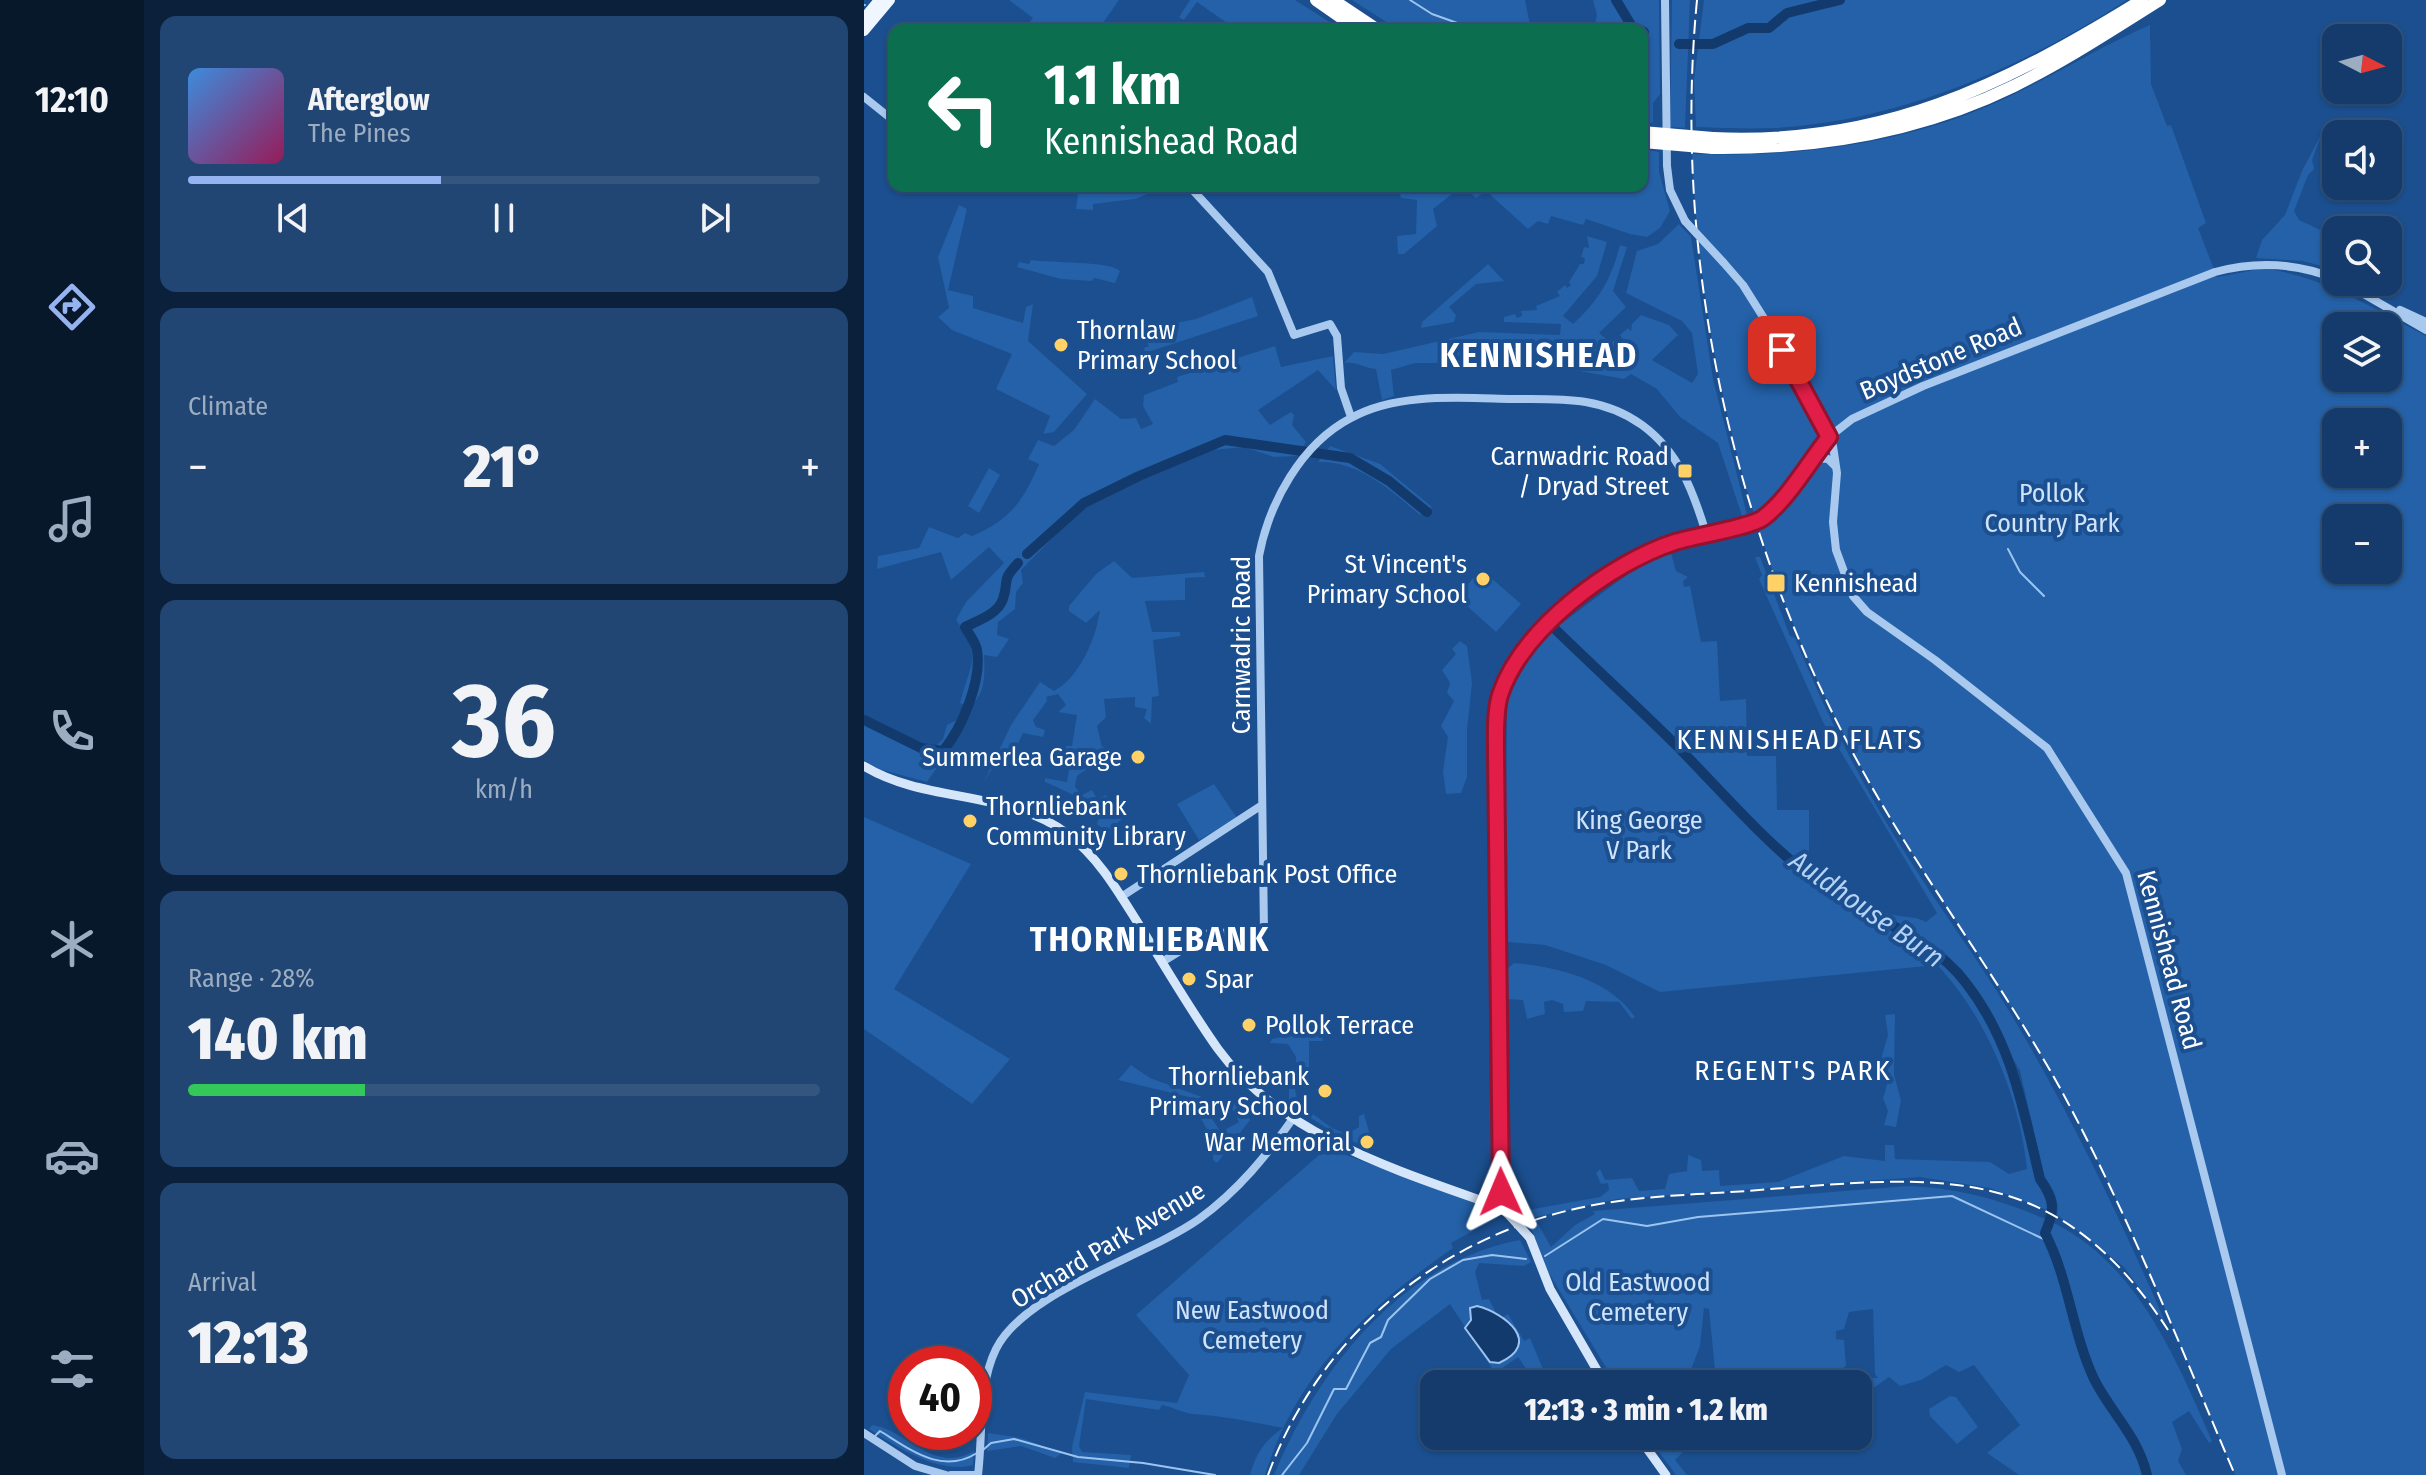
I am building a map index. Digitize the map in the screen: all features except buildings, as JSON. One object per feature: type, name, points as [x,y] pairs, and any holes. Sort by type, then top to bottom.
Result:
[{"type":"highway","points":[[1316,0],[1350,24]]},
{"type":"highway","points":[[1333,0],[1369,24]]},
{"type":"highway","points":[[1648,133],[1713,143],[1819,133],[1920,112],[2016,74],[2142,0]]},
{"type":"highway","points":[[1648,142],[1797,146],[1851,139],[1928,120],[2041,72],[2160,0]]},
{"type":"main road","points":[[864,18],[879,0]]},
{"type":"main road","points":[[864,31],[890,0]]},
{"type":"main road","points":[[864,766],[908,785],[1017,809],[1047,821],[1085,849],[1121,897],[1226,1059],[1294,1117],[1334,1142],[1500,1207],[1530,1238],[1550,1289],[1597,1370]]},
{"type":"main road","points":[[1648,1450],[1666,1475]]},
{"type":"street","name":"Kennishead Road","points":[[1665,0],[1666,153],[1670,190],[1685,221],[1750,294],[1829,437],[1836,468],[1833,522],[1836,550],[1853,596],[1867,612],[1935,660],[2047,748],[2126,873],[2282,1475]]},
{"type":"street","points":[[864,97],[888,116]]},
{"type":"street","points":[[1195,192],[1268,272],[1294,335],[1330,324],[1337,336],[1341,388],[1351,417]]},
{"type":"street","name":"Boydstone Road","points":[[1500,1207],[1496,764],[1499,698],[1518,658],[1533,639],[1605,577],[1642,554],[1762,519],[1829,437],[1880,404],[2215,272],[2274,264],[2322,274]]},
{"type":"street","points":[[2370,296],[2426,322]]},
{"type":"street","points":[[2381,302],[2426,330]]},
{"type":"street","name":"Carnwadric Road","points":[[1162,962],[1209,933],[1264,932],[1257,567],[1273,507],[1288,479],[1323,441],[1351,417],[1391,405],[1437,399],[1556,398],[1611,407],[1641,423],[1670,451],[1689,484],[1706,533]]},
{"type":"street","points":[[1812,458],[1828,459],[1836,468]]},
{"type":"street","points":[[1121,897],[1262,805]]},
{"type":"street","name":"Orchard Park Avenue","points":[[978,1475],[990,1364],[1003,1336],[1018,1319],[1207,1213],[1252,1172],[1294,1117]]},
{"type":"street","points":[[870,1437],[915,1466],[948,1475],[978,1475]]},
{"type":"green space","points":[[1009,0],[1119,0],[1102,24],[1028,24],[1033,18]]},
{"type":"green space","points":[[1190,0],[1295,0],[1333,24],[1228,24],[1197,2],[1184,20],[1179,17]]},
{"type":"green space","points":[[1352,0],[1525,0],[1530,24],[1390,24]]},
{"type":"green space","points":[[1593,0],[1659,0],[1660,94],[1653,103],[1653,123],[1648,122],[1648,24],[1595,24],[1597,15]]},
{"type":"green space","points":[[1672,0],[1690,0],[1685,128],[1670,127]]},
{"type":"green space","points":[[1704,0],[2127,0],[2003,68],[1914,102],[1822,123],[1755,128],[1696,127],[1694,80]]},
{"type":"green space","name":"Pollok Country Park","points":[[2150,25],[2151,84],[2167,126],[2171,125],[2206,223],[2198,228],[2217,277],[2256,267],[2279,271],[2322,284],[2322,296],[2350,296],[2381,312],[2322,312],[2322,392],[2402,392],[2402,323],[2426,336],[2426,1475],[2235,1475],[2152,1278],[2083,1133],[2034,1043],[1902,837],[1853,752],[1818,682],[1761,537],[1721,386],[1707,309],[1697,232],[1692,154],[1805,151],[1879,140],[1951,120],[2007,98]]},
{"type":"green space","points":[[2322,133],[2312,160],[2314,169],[2308,175],[2294,211],[2299,220],[2322,231],[2322,266],[2303,261],[2256,258],[2262,240],[2285,215],[2302,171]]},
{"type":"green space","points":[[1648,150],[1659,152],[1659,172],[1670,211],[1660,228],[1647,237],[1586,219],[1583,225],[1551,216],[1548,224],[1538,221],[1528,229],[1487,192],[1648,192]]},
{"type":"green space","points":[[1078,192],[1152,192],[1135,199],[1093,204],[1093,210],[1076,209]]},
{"type":"green space","points":[[1400,192],[1454,192],[1433,209],[1437,226],[1404,254],[1398,254],[1397,236],[1416,234],[1417,200],[1401,198]]},
{"type":"green space","points":[[1470,192],[1485,192],[1476,198]]},
{"type":"green space","points":[[959,205],[967,209],[948,290],[973,296],[973,308],[1023,323],[1026,307],[1033,304],[1028,341],[1087,394],[1054,432],[1043,434],[1050,416],[996,389],[1012,354],[952,330],[938,317],[949,308],[938,257]]},
{"type":"green space","points":[[1679,224],[1691,237],[1713,379],[1747,515],[1742,516],[1718,443],[1680,417],[1657,389],[1631,374],[1624,379],[1535,363],[1415,363],[1391,370],[1394,396],[1382,400],[1376,369],[1344,363],[1354,352],[1383,354],[1479,332],[1560,335],[1561,324],[1504,322],[1504,317],[1515,314],[1517,318],[1522,316],[1521,311],[1537,310],[1536,306],[1560,296],[1557,292],[1565,285],[1567,288],[1571,285],[1569,282],[1580,264],[1584,264],[1585,258],[1581,257],[1584,247],[1589,248],[1587,236],[1607,242],[1597,276],[1563,316],[1573,324],[1582,315],[1603,289],[1620,245],[1627,247],[1613,291],[1626,307],[1599,333],[1611,343],[1616,339],[1620,342],[1623,339],[1620,335],[1628,328],[1631,331],[1632,324],[1641,315],[1669,325],[1678,335],[1652,360],[1692,383],[1698,374],[1692,333],[1682,321],[1626,293],[1637,251],[1658,244]]},
{"type":"green space","points":[[1031,260],[1093,264],[1120,271],[1115,283],[1094,278],[1092,281],[1061,279],[1017,267],[1019,262],[1029,264]]},
{"type":"green space","points":[[1488,264],[1504,281],[1476,284],[1449,307],[1456,315],[1454,322],[1421,328],[1422,322]]},
{"type":"green space","points":[[1252,297],[1258,316],[1145,353],[1144,348],[1149,346],[1141,330],[1196,319]]},
{"type":"green space","points":[[1275,346],[1281,367],[1333,356],[1336,390],[1318,370],[1258,410],[1270,425],[1291,412],[1294,415],[1292,425],[1306,442],[1297,456],[1274,457],[1244,447],[1212,450],[1086,504],[1021,570],[1023,583],[1016,592],[1015,609],[998,622],[997,635],[1009,639],[997,657],[984,655],[984,677],[978,697],[968,707],[960,703],[972,652],[956,620],[966,602],[1004,563],[989,547],[951,580],[941,552],[877,569],[878,556],[919,548],[929,527],[958,538],[965,533],[972,536],[1007,515],[1022,498],[1039,464],[1028,459],[1038,440],[1054,446],[1074,430],[1095,399],[1121,419],[1136,418],[1141,429],[1153,424],[1143,406],[1144,395],[1178,382],[1177,377]]},
{"type":"green space","points":[[1330,446],[1380,464],[1432,507],[1420,515],[1374,479],[1347,466],[1318,462]]},
{"type":"green space","points":[[989,468],[1000,475],[979,513],[968,506]]},
{"type":"green space","name":"King George V Park","points":[[1671,553],[1676,571],[1688,577],[1683,581],[1684,587],[1690,586],[1701,642],[1717,641],[1720,701],[1746,699],[1747,756],[1776,756],[1777,810],[1809,810],[1809,866],[1855,901],[1890,914],[1926,922],[1937,913],[1823,722],[1759,579],[1762,575],[1755,557],[1760,557],[1790,636],[1795,638],[1847,751],[1892,833],[1997,992],[2053,1088],[2131,1245],[2167,1326],[2124,1267],[2057,1215],[2057,1201],[2045,1180],[2020,1071],[1960,968],[1903,930],[1856,905],[1875,921],[1943,962],[1964,983],[1981,1008],[2007,1063],[2038,1179],[2047,1190],[2052,1212],[1990,1188],[1920,1177],[1617,1199],[1523,1220],[1517,1212],[1600,1197],[1609,1190],[1608,1183],[1601,1184],[1596,1173],[1600,1169],[1605,1180],[1632,1178],[1639,1191],[1665,1189],[1669,1174],[1687,1171],[1688,1155],[1701,1160],[1702,1171],[1719,1170],[1720,1186],[1778,1182],[1844,1156],[1885,1161],[1885,1145],[1894,1145],[1895,1159],[1990,1162],[2009,1174],[2027,1169],[2017,1114],[1998,1060],[1971,1008],[1937,965],[1660,992],[1606,965],[1545,945],[1508,942],[1505,936],[1507,695],[1529,655],[1557,627],[1645,561]]},
{"type":"green space","points":[[1114,561],[1132,578],[1204,572],[1205,577],[1185,578],[1185,600],[1145,601],[1152,632],[1180,632],[1180,636],[1153,640],[1159,696],[1152,697],[1151,724],[1144,718],[1147,709],[1135,707],[1135,697],[1104,699],[1106,717],[1097,726],[1102,747],[1113,750],[1077,776],[1075,787],[1082,795],[1092,790],[1097,799],[1106,795],[1122,819],[1115,825],[1120,833],[1114,838],[1097,824],[1100,816],[1089,805],[1045,782],[1045,778],[1067,782],[1070,762],[1063,761],[1066,746],[1072,746],[1077,715],[1058,712],[1066,705],[1058,694],[1046,697],[1047,701],[1033,720],[1036,727],[1045,730],[1043,737],[1023,733],[1010,761],[993,767],[984,782],[1011,725],[1040,682],[1054,691],[1079,667],[1091,644],[1100,610],[1086,623],[1069,611],[1069,606],[1096,574]]},
{"type":"green space","points":[[1481,569],[1521,604],[1496,632],[1457,597]]},
{"type":"green space","points":[[1460,641],[1467,646],[1472,683],[1467,730],[1467,777],[1461,793],[1446,794],[1443,771],[1448,737],[1441,726],[1454,701],[1447,693],[1450,683],[1442,670],[1456,654],[1452,649]]},
{"type":"green space","points":[[864,718],[932,750],[943,739],[947,725],[957,720],[959,736],[927,782],[879,769],[864,760]]},
{"type":"green space","points":[[1214,784],[1237,818],[1199,840],[1177,804]]},
{"type":"green space","points":[[864,817],[971,864],[894,989],[1010,1059],[972,1104],[864,1029]]},
{"type":"green space","points":[[1514,963],[1565,972],[1597,984],[1624,1004],[1635,1017],[1632,1019],[1619,1002],[1586,1001],[1583,1011],[1564,1012],[1563,1004],[1552,1000],[1544,1002],[1545,1014],[1527,1019],[1523,1000],[1507,999],[1507,969]]},
{"type":"green space","points":[[1895,1014],[1894,1075],[1901,1100],[1896,1127],[1884,1125],[1888,1111],[1883,1098],[1888,1079],[1881,1059],[1888,1035],[1885,1015]]},
{"type":"green space","points":[[1294,1015],[1301,1015],[1302,1035],[1322,1032],[1323,1041],[1309,1041],[1309,1080],[1296,1080],[1296,1057],[1288,1044],[1270,1043],[1272,1039],[1295,1034]]},
{"type":"green space","points":[[1131,1065],[1150,1078],[1202,1097],[1197,1099],[1118,1080]]},
{"type":"green space","points":[[1289,1080],[1293,1080],[1298,1103],[1332,1128],[1347,1134],[1359,1127],[1359,1116],[1364,1114],[1370,1135],[1359,1144],[1339,1136],[1289,1104]]},
{"type":"green space","points":[[1214,1099],[1224,1102],[1209,1115],[1221,1132],[1239,1122],[1230,1105],[1238,1102],[1250,1120],[1217,1163],[1213,1160],[1214,1141],[1197,1112]]},
{"type":"green space","name":"New Eastwood Cemetery","points":[[1327,1148],[1487,1207],[1498,1217],[1451,1243],[1453,1248],[1392,1294],[1339,1345],[1296,1404],[1265,1475],[1250,1475],[1262,1448],[1283,1428],[1189,1413],[1162,1405],[1159,1410],[1086,1399],[1079,1446],[1082,1452],[1131,1455],[1129,1468],[1073,1462],[1072,1447],[1085,1392],[1177,1403],[1189,1375],[1136,1315]]},
{"type":"green space","name":"Old Eastwood Cemetery","points":[[1908,1186],[1978,1196],[2045,1219],[2044,1236],[2058,1259],[2094,1381],[2137,1451],[2144,1475],[2019,1475],[1987,1453],[2020,1425],[1974,1365],[1959,1372],[1946,1365],[1921,1380],[1900,1386],[1889,1377],[1872,1389],[1872,1378],[1878,1378],[1875,1374],[1873,1309],[1849,1312],[1844,1329],[1836,1331],[1836,1339],[1844,1340],[1846,1366],[1840,1370],[1715,1370],[1709,1309],[1704,1308],[1700,1346],[1691,1370],[1608,1370],[1544,1265],[1531,1227],[1538,1224],[1551,1247],[1575,1225],[1595,1214],[1593,1211]]},
{"type":"green space","points":[[2052,1222],[2082,1240],[2108,1262],[2151,1316],[2168,1347],[2212,1441],[2209,1443],[2189,1411],[2172,1422],[2182,1449],[2178,1461],[2186,1475],[2150,1475],[2126,1421],[2098,1379],[2082,1337],[2061,1257],[2047,1234]]},
{"type":"green space","points":[[1520,1240],[1531,1262],[1524,1266],[1479,1263],[1475,1272],[1482,1300],[1489,1299],[1499,1319],[1508,1314],[1524,1341],[1530,1338],[1543,1369],[1527,1370],[1518,1357],[1499,1370],[1493,1370],[1450,1304],[1391,1349],[1337,1414],[1299,1475],[1274,1475],[1314,1396],[1340,1359],[1369,1326],[1402,1296],[1438,1271],[1477,1252]]},
{"type":"green space","points":[[1950,1396],[1956,1397],[1978,1427],[1957,1444],[1930,1416],[1929,1409]]},
{"type":"green space","points":[[872,1425],[888,1430],[888,1441],[869,1429]]},
{"type":"green space","points":[[992,1434],[1021,1438],[1062,1453],[1055,1458],[1021,1446],[987,1451],[992,1450]]},
{"type":"green space","points":[[904,1450],[924,1450],[946,1458],[974,1451],[973,1465],[960,1467],[918,1457]]},
{"type":"green space","points":[[1657,1450],[1685,1450],[1675,1460],[1687,1475],[1676,1475]]},
{"type":"shaded area","points":[[1477,1306],[1508,1322],[1519,1338],[1518,1347],[1512,1355],[1499,1363],[1490,1362],[1465,1328],[1471,1320],[1470,1308]]},
{"type":"waterway","points":[[1410,0],[1432,14],[1460,24]]},
{"type":"waterway","points":[[1616,0],[1630,24]]},
{"type":"waterway","points":[[1679,44],[1713,44],[1748,28],[1769,28],[1787,13],[1840,0]]},
{"type":"waterway","name":"Auldhouse Burn","points":[[1027,554],[1084,503],[1225,440],[1350,458],[1389,481],[1427,512]]},
{"type":"waterway","points":[[2008,549],[2020,572],[2044,596]]},
{"type":"waterway","name":"Auldhouse Burn","points":[[864,720],[921,748],[943,751],[963,717],[976,676],[976,647],[965,627],[997,609],[1003,599],[1007,578],[1018,563]]},
{"type":"waterway","name":"Auldhouse Burn","points":[[1556,630],[1794,863],[1831,891],[1933,951],[1951,966],[1982,1005],[2014,1077],[2040,1179],[2051,1199],[2051,1218],[2045,1233],[2060,1269],[2080,1343],[2094,1379],[2131,1436],[2147,1475]]},
{"type":"waterway","points":[[1545,1256],[1603,1219],[1647,1226],[1698,1217],[1952,1196],[2050,1242]]},
{"type":"waterway","points":[[1282,1475],[1307,1443],[1334,1389],[1346,1389],[1370,1343],[1381,1337],[1388,1320],[1430,1279],[1463,1260],[1492,1255],[1526,1259]]},
{"type":"waterway","points":[[874,1437],[880,1431],[915,1452],[939,1461],[951,1462],[977,1453]]},
{"type":"waterway","points":[[992,1443],[1014,1439],[1078,1457],[1143,1463],[1215,1475]]},
{"type":"railway","points":[[1697,0],[1692,97],[1694,194],[1703,291],[1720,388],[1744,483],[1774,576],[1811,666],[1853,753],[1902,838],[2035,1045],[2085,1135],[2152,1279],[2235,1475]]},
{"type":"railway","points":[[1268,1475],[1290,1425],[1318,1379],[1351,1338],[1389,1301],[1431,1270],[1477,1243],[1527,1223],[1579,1208],[1623,1200],[1883,1182],[1938,1183],[1989,1191],[2037,1207],[2082,1234],[2126,1274],[2168,1330]]},
{"type":"place","name":"Thornlaw Primary School","points":[[1061,345]]},
{"type":"place","name":"Carnwadric Road / Dryad Street","points":[[1685,471]]},
{"type":"place","name":"St Vincent's Primary School","points":[[1483,579]]},
{"type":"place","name":"Kennishead","points":[[1776,583]]},
{"type":"place","name":"Summerlea Garage","points":[[1138,757]]},
{"type":"place","name":"Thornliebank Community Library","points":[[970,821]]},
{"type":"place","name":"Thornliebank Post Office","points":[[1121,874]]},
{"type":"place","name":"Spar","points":[[1189,979]]},
{"type":"place","name":"Pollok Terrace","points":[[1249,1025]]},
{"type":"place","name":"Thornliebank Primary School","points":[[1325,1091]]},
{"type":"place","name":"War Memorial","points":[[1367,1142]]},
{"type":"district","name":"KENNISHEAD","points":[[1539,355]]},
{"type":"district","name":"KENNISHEAD FLATS","points":[[1800,739]]},
{"type":"district","name":"THORNLIEBANK","points":[[1150,939]]},
{"type":"district","name":"REGENT'S PARK","points":[[1793,1070]]},
{"type":"route","points":[[1501,1192],[1496,750],[1499,698],[1507,677],[1533,639],[1605,577],[1642,554],[1672,543],[1758,521],[1774,506],[1829,437],[1782,350]]}]
